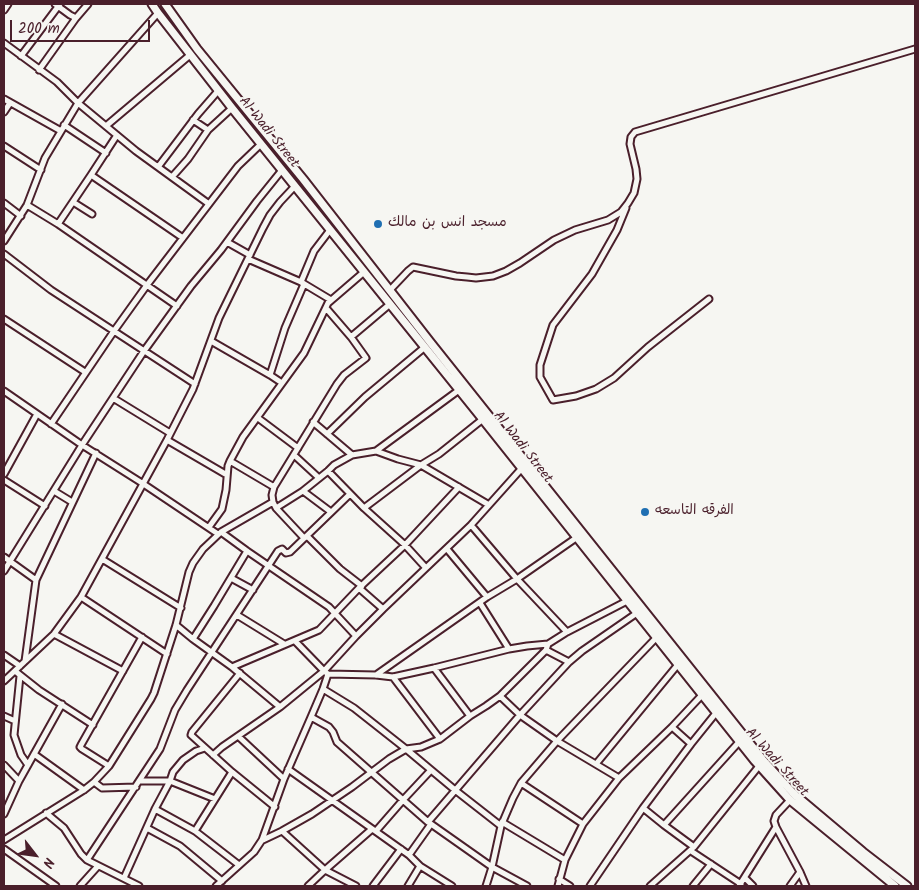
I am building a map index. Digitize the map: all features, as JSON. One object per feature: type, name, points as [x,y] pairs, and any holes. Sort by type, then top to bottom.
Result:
[{"type":"main road","name":"Al Wadi Street","points":[[152,4],[232,108],[459,390],[526,470],[679,662],[778,778],[815,812],[907,886]]},
{"type":"main road","name":"Al Wadi Street","points":[[165,4],[197,49],[303,178],[390,290],[576,538],[656,638],[679,662],[739,742],[790,800],[891,885]]},
{"type":"street","points":[[4,10],[8,4]]},
{"type":"street","points":[[21,56],[57,4],[76,18]]},
{"type":"street","points":[[40,70],[88,4]]},
{"type":"street","points":[[4,241],[27,205],[48,153],[78,103],[158,13]]},
{"type":"street","points":[[4,43],[57,82],[78,103],[136,151],[209,204]]},
{"type":"street","points":[[390,290],[413,267],[467,278],[493,276],[520,263],[554,240],[575,230],[608,220],[621,212],[634,193],[637,179],[630,144],[631,137],[636,132],[915,49]]},
{"type":"street","points":[[106,126],[190,55]]},
{"type":"street","points":[[158,166],[218,90]]},
{"type":"street","points":[[4,99],[61,131]]},
{"type":"street","points":[[4,112],[10,102]]},
{"type":"street","points":[[172,177],[188,159],[208,130],[232,108]]},
{"type":"street","points":[[193,120],[208,130]]},
{"type":"street","points":[[64,125],[106,152]]},
{"type":"street","points":[[58,224],[117,135]]},
{"type":"street","points":[[51,424],[85,372],[147,285],[238,166],[261,144]]},
{"type":"street","points":[[4,146],[41,170]]},
{"type":"street","points":[[4,571],[82,445],[144,352],[191,286],[282,170]]},
{"type":"street","points":[[91,175],[183,238]]},
{"type":"street","points":[[4,681],[54,634],[81,597],[167,440],[195,384],[222,311],[270,215],[295,186]]},
{"type":"street","points":[[73,202],[92,214]]},
{"type":"street","points":[[4,203],[21,216]]},
{"type":"street","points":[[628,203],[617,230],[597,266],[553,325],[540,365],[540,377],[553,400],[576,396],[614,378],[648,347],[709,299]]},
{"type":"street","points":[[27,205],[58,224],[177,306]]},
{"type":"street","points":[[270,375],[285,328],[314,251],[330,230]]},
{"type":"street","points":[[227,242],[249,257],[302,283],[331,300]]},
{"type":"street","points":[[4,254],[46,287],[195,384]]},
{"type":"street","points":[[209,527],[218,516],[224,504],[230,461],[243,437],[304,353],[331,300],[364,272]]},
{"type":"street","points":[[351,337],[390,304]]},
{"type":"street","points":[[326,308],[366,358],[340,379],[313,422],[274,487],[272,494],[274,505],[305,537],[383,609]]},
{"type":"street","points":[[4,319],[85,372]]},
{"type":"street","points":[[211,341],[282,383]]},
{"type":"street","points":[[327,434],[366,397],[425,347]]},
{"type":"street","points":[[4,390],[82,445],[269,565],[335,613],[356,636]]},
{"type":"street","points":[[376,451],[459,390]]},
{"type":"street","points":[[113,398],[170,433]]},
{"type":"street","points":[[4,474],[37,414]]},
{"type":"street","points":[[258,418],[298,448]]},
{"type":"street","points":[[364,508],[421,464],[439,454],[483,419]]},
{"type":"street","points":[[313,422],[352,454]]},
{"type":"street","points":[[167,440],[227,475]]},
{"type":"street","points":[[4,840],[84,790],[109,766],[151,699],[176,626],[189,572],[193,563],[203,549],[220,533],[303,491],[334,465],[352,454],[376,451],[398,459],[421,464],[489,505]]},
{"type":"street","points":[[25,662],[36,580],[96,453]]},
{"type":"street","points":[[294,455],[319,478]]},
{"type":"street","points":[[230,461],[274,487]]},
{"type":"street","points":[[213,755],[326,673],[356,636],[526,470]]},
{"type":"street","points":[[328,471],[364,508],[405,545],[426,568]]},
{"type":"street","points":[[4,482],[45,506]]},
{"type":"street","points":[[232,667],[319,630],[360,587],[405,545],[459,487]]},
{"type":"street","points":[[54,491],[72,502]]},
{"type":"street","points":[[303,491],[331,512]]},
{"type":"street","points":[[87,860],[163,743],[175,710],[211,652],[280,549],[286,553],[290,552],[350,494]]},
{"type":"street","points":[[471,525],[516,579],[567,632]]},
{"type":"street","points":[[376,675],[487,597],[576,538]]},
{"type":"street","points":[[447,549],[487,597]]},
{"type":"street","points":[[193,639],[246,551]]},
{"type":"street","points":[[4,557],[36,580]]},
{"type":"street","points":[[102,559],[181,608]]},
{"type":"street","points":[[231,578],[253,590]]},
{"type":"street","points":[[81,597],[167,654]]},
{"type":"street","points":[[262,840],[312,814],[406,749],[421,747],[440,739],[500,696],[547,647],[567,632],[627,601]]},
{"type":"street","points":[[480,603],[509,649]]},
{"type":"street","points":[[409,855],[429,823],[455,790],[569,662],[636,613]]},
{"type":"street","points":[[237,614],[284,644]]},
{"type":"street","points":[[176,626],[232,667],[280,707]]},
{"type":"street","points":[[54,634],[123,671]]},
{"type":"street","points":[[109,766],[80,747],[142,638]]},
{"type":"street","points":[[486,886],[502,824],[521,783],[557,741],[656,638]]},
{"type":"street","points":[[295,641],[326,673],[392,677],[527,646],[547,647],[569,662]]},
{"type":"street","points":[[4,655],[20,666]]},
{"type":"street","points":[[596,764],[679,662]]},
{"type":"street","points":[[434,668],[470,716]]},
{"type":"street","points":[[15,671],[40,690],[93,724]]},
{"type":"street","points":[[216,886],[254,852],[262,840],[288,768],[312,717],[326,673]]},
{"type":"street","points":[[240,674],[192,733],[205,748],[275,807]]},
{"type":"street","points":[[20,676],[14,735],[21,755],[28,765]]},
{"type":"street","points":[[392,677],[440,739]]},
{"type":"street","points":[[322,689],[354,708],[455,790],[502,824],[565,860]]},
{"type":"street","points":[[558,886],[565,860],[583,824],[619,778],[702,695]]},
{"type":"street","points":[[500,696],[520,715],[557,741],[619,778]]},
{"type":"street","points":[[4,814],[18,781],[62,704]]},
{"type":"street","points":[[590,886],[643,808],[716,713]]},
{"type":"street","points":[[4,716],[15,722]]},
{"type":"street","points":[[312,717],[329,727],[337,742],[429,823],[492,867],[527,886]]},
{"type":"street","points":[[672,726],[691,744]]},
{"type":"street","points":[[238,736],[284,779]]},
{"type":"street","points":[[664,825],[739,742]]},
{"type":"street","points":[[124,878],[173,772],[183,760],[196,751],[205,748]]},
{"type":"street","points":[[34,754],[84,790]]},
{"type":"street","points":[[4,765],[18,781]]},
{"type":"street","points":[[650,886],[692,849],[759,766]]},
{"type":"street","points":[[288,768],[401,849],[420,866],[452,886]]},
{"type":"street","points":[[308,886],[374,830],[431,770]]},
{"type":"street","points":[[194,831],[232,772]]},
{"type":"street","points":[[139,781],[170,781],[215,799]]},
{"type":"street","points":[[94,782],[102,788],[136,787]]},
{"type":"street","points":[[521,783],[583,824]]},
{"type":"street","points":[[790,800],[776,815],[774,820],[806,886]]},
{"type":"street","points":[[643,808],[692,849],[740,885],[776,827]]},
{"type":"street","points":[[155,809],[194,831],[239,865]]},
{"type":"street","points":[[46,813],[64,828],[87,860],[139,886]]},
{"type":"street","points":[[147,828],[180,846],[222,881]]},
{"type":"street","points":[[282,831],[325,870],[356,886]]},
{"type":"street","points":[[4,848],[56,886]]},
{"type":"street","points":[[373,886],[401,849]]},
{"type":"street","points":[[693,886],[711,864]]},
{"type":"street","points":[[80,886],[98,866]]},
{"type":"street","points":[[408,886],[420,866]]},
{"type":"street","points":[[790,886],[800,872]]},
{"type":"street","points":[[744,878],[753,886]]},
{"type":"street","points":[[559,879],[570,886]]},
{"type":"place","name":"مسجد انس بن مالك","points":[[378,224]]},
{"type":"place","name":"الفرقه التاسعه","points":[[645,512]]}]
